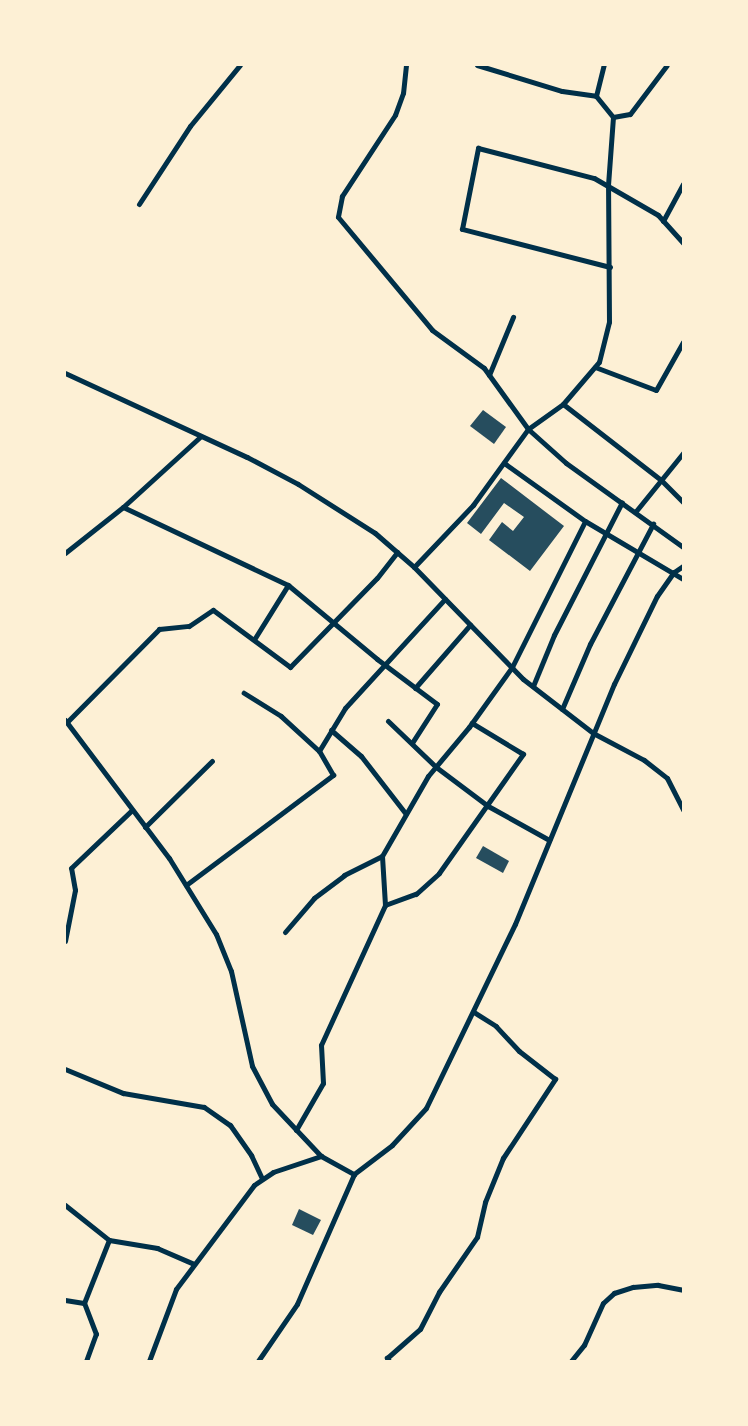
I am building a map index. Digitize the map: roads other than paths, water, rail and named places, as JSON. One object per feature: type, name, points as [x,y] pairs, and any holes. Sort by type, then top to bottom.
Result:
[{"type":"street","points":[[139,204],[190,126],[240,65]]},
{"type":"street","points":[[407,65],[403,93],[395,115],[342,196],[338,217],[432,330],[489,375],[528,429],[566,463],[683,547]]},
{"type":"street","points":[[414,567],[474,505],[528,429],[563,404],[595,367],[609,322],[608,185],[613,117],[596,96],[562,91],[477,65]]},
{"type":"street","points":[[596,96],[604,65]]},
{"type":"street","points":[[613,117],[630,114],[667,65]]},
{"type":"street","points":[[610,267],[462,229],[478,148],[594,178],[663,221],[683,243]]},
{"type":"street","points":[[663,221],[683,184]]},
{"type":"street","points":[[489,375],[513,317]]},
{"type":"street","points":[[595,367],[656,390],[683,342]]},
{"type":"street","points":[[65,373],[298,484],[375,533],[414,567],[533,686],[593,733],[644,760],[667,778],[683,810]]},
{"type":"street","points":[[563,404],[661,481],[683,502]]},
{"type":"street","points":[[65,553],[123,507],[200,437]]},
{"type":"street","points":[[636,511],[683,453]]},
{"type":"street","points":[[504,463],[585,521],[683,579]]},
{"type":"street","points":[[533,686],[554,635],[622,502]]},
{"type":"street","points":[[123,507],[288,585],[384,665],[437,704],[412,743]]},
{"type":"street","points":[[296,1130],[323,1083],[321,1045],[385,905],[382,856],[436,767],[512,667],[585,521]]},
{"type":"street","points":[[562,709],[590,644],[653,524]]},
{"type":"street","points":[[354,1174],[321,1156],[272,1104],[252,1066],[231,971],[216,934],[186,885],[66,721],[159,629],[189,626],[213,610],[290,667],[334,623],[397,552]]},
{"type":"street","points":[[258,1361],[297,1304],[354,1174],[392,1145],[426,1108],[474,1012],[593,733],[657,596],[674,572],[683,566]]},
{"type":"street","points":[[254,638],[288,585]]},
{"type":"street","points":[[319,751],[345,708],[445,599]]},
{"type":"street","points":[[415,688],[470,625]]},
{"type":"street","points":[[186,885],[333,775],[319,751],[281,716],[244,693]]},
{"type":"street","points":[[388,720],[436,767],[488,806],[549,840]]},
{"type":"street","points":[[385,905],[416,894],[439,873],[523,754],[472,723]]},
{"type":"street","points":[[331,730],[361,756],[406,814]]},
{"type":"street","points":[[145,827],[212,761]]},
{"type":"street","points":[[65,941],[75,890],[71,868],[132,810]]},
{"type":"street","points":[[285,932],[314,898],[344,875],[382,856]]},
{"type":"street","points":[[389,1361],[387,1358],[420,1329],[439,1292],[478,1237],[485,1202],[503,1158],[555,1079],[519,1051],[496,1026],[474,1012]]},
{"type":"street","points":[[65,1069],[123,1093],[204,1107],[230,1125],[251,1155],[262,1179]]},
{"type":"street","points":[[149,1361],[176,1289],[254,1185],[273,1172],[321,1156]]},
{"type":"street","points":[[65,1205],[109,1240],[157,1248],[194,1264]]},
{"type":"street","points":[[86,1361],[96,1334],[84,1303],[109,1240]]},
{"type":"street","points":[[571,1361],[584,1345],[603,1303],[614,1293],[633,1287],[659,1285],[683,1290]]},
{"type":"street","points":[[65,1300],[84,1303]]}]
